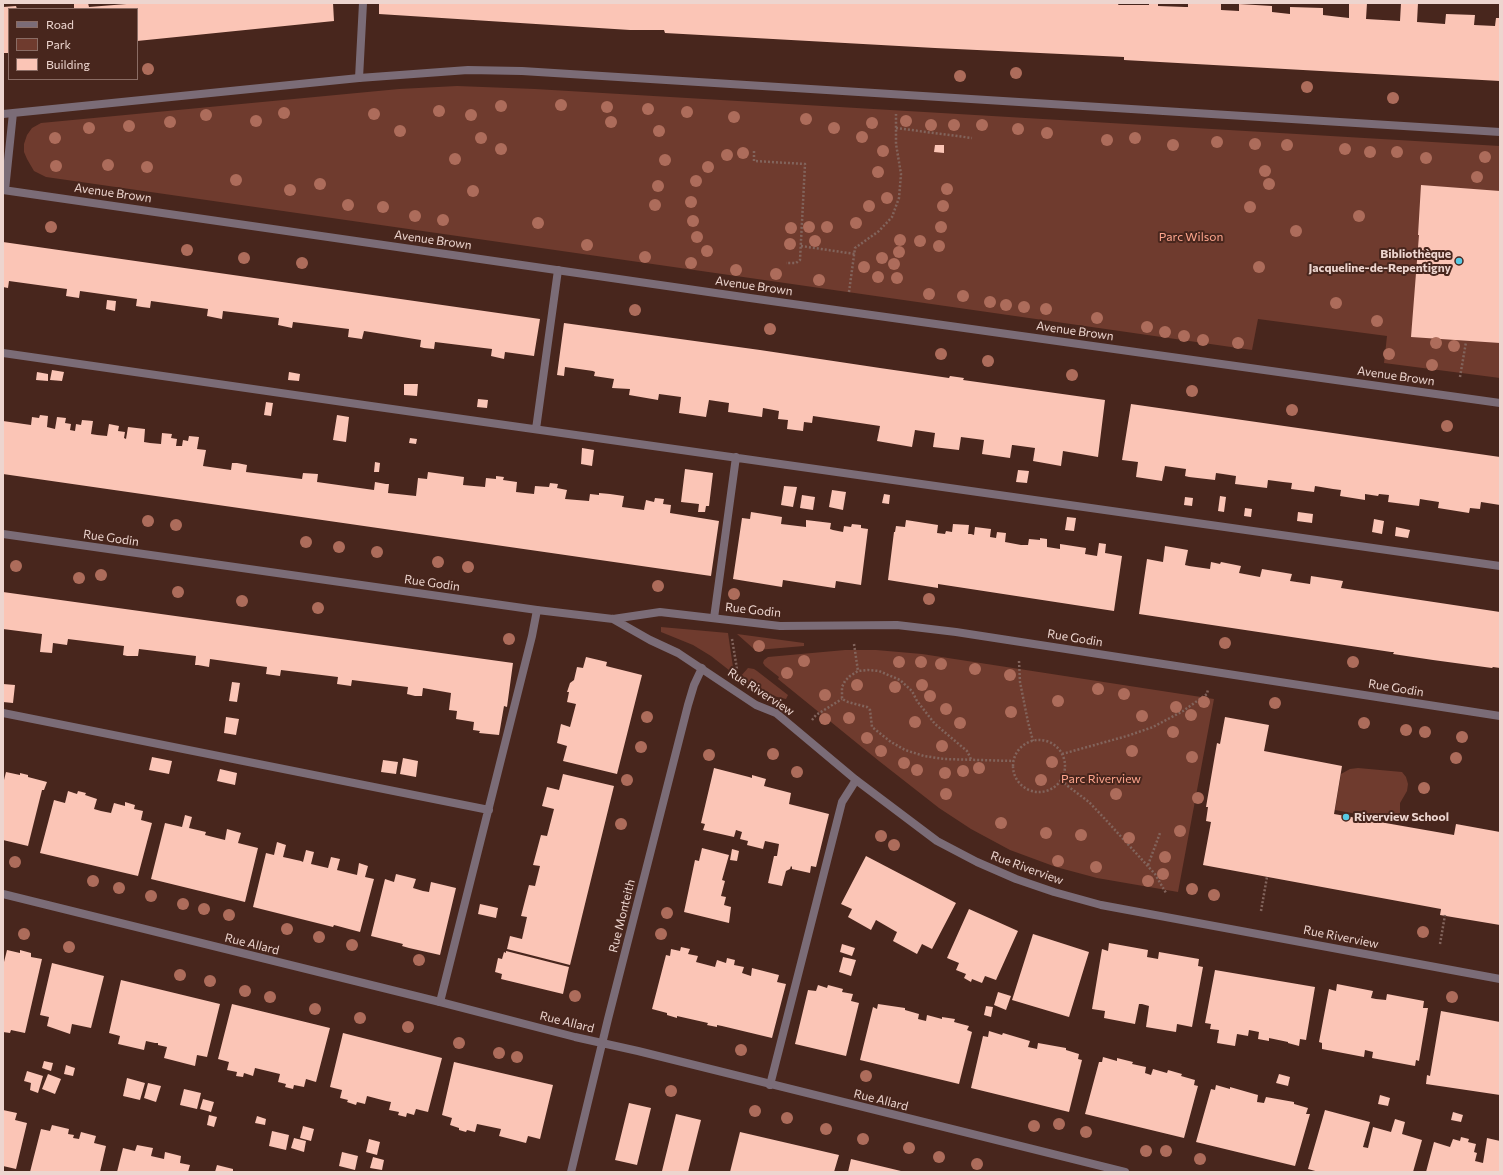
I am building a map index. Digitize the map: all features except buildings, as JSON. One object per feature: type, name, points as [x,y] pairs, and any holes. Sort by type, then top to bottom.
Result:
[{"type":"street","points":[[360,78],[364,3]]},
{"type":"street","points":[[3,114],[360,78],[468,70],[522,71],[1500,132]]},
{"type":"street","name":"Avenue Brown","points":[[13,113],[4,190],[750,298],[1500,403]]},
{"type":"street","points":[[536,429],[558,270]]},
{"type":"street","points":[[3,353],[1500,566]]},
{"type":"street","points":[[714,618],[736,457]]},
{"type":"street","name":"Rue Godin","points":[[3,534],[537,610],[613,619],[660,612],[780,626],[897,625],[956,632],[1500,716]]},
{"type":"street","points":[[440,1002],[489,810],[532,636],[537,610]]},
{"type":"street","name":"Rue Riverview","points":[[613,619],[650,640],[678,653],[756,705],[776,713],[856,780],[937,841],[976,862],[1016,880],[1101,905],[1500,979]]},
{"type":"street","name":"Rue Monteith","points":[[571,1172],[602,1043],[688,705],[694,685],[702,668]]},
{"type":"street","points":[[3,713],[489,810]]},
{"type":"street","points":[[770,1085],[842,802],[856,780]]},
{"type":"street","name":"Rue Allard","points":[[3,894],[440,1002],[575,1037],[1125,1172]]},
{"type":"path","points":[[849,292],[855,248],[879,231],[892,217],[899,198],[901,174],[896,144],[896,114]]},
{"type":"path","points":[[896,128],[972,138]]},
{"type":"path","points":[[754,151],[754,161],[805,164],[800,260],[796,264],[786,263]]},
{"type":"path","points":[[801,246],[855,254]]},
{"type":"path","points":[[1460,377],[1466,342]]},
{"type":"path","points":[[732,636],[738,674]]},
{"type":"path","points":[[854,646],[858,671]]},
{"type":"path","points":[[1019,665],[1028,722],[1033,741]]},
{"type":"path","points":[[842,699],[842,687],[845,681],[858,671],[879,671],[900,680],[912,691],[917,701],[935,724],[967,751],[971,759]]},
{"type":"path","points":[[1062,754],[1127,736],[1153,727],[1183,711],[1207,694]]},
{"type":"path","points":[[816,716],[842,699]]},
{"type":"path","points":[[842,699],[867,707],[870,710],[872,727],[890,742],[905,750],[924,756],[944,759],[1014,761]]},
{"type":"path","points":[[1033,741],[1046,741],[1056,747],[1062,754],[1065,765],[1061,780],[1054,787],[1046,791],[1037,792],[1029,790],[1021,785],[1016,778],[1014,761],[1017,752],[1023,746],[1033,741]]},
{"type":"path","points":[[1061,780],[1089,802],[1148,865],[1166,893]]},
{"type":"path","points":[[1148,865],[1160,833]]},
{"type":"path","points":[[1261,911],[1267,877]]},
{"type":"path","points":[[1440,944],[1445,915]]},
{"type":"green space","name":"Parc Wilson","points":[[457,86],[535,89],[1500,146],[1500,378],[1384,363],[1387,336],[1258,319],[1252,350],[46,177],[34,171],[24,152],[24,144],[27,135],[32,128],[41,123],[399,89]]},
{"type":"green space","points":[[661,627],[728,633],[734,674],[711,656],[693,645],[661,632]]},
{"type":"green space","points":[[737,634],[804,643],[804,646],[755,650]]},
{"type":"green space","name":"Parc Riverview","points":[[845,650],[876,650],[922,654],[1214,699],[1178,892],[1097,878],[1056,867],[1010,850],[971,829],[939,808],[879,761],[778,679],[779,677],[763,663],[768,657]]},
{"type":"green space","points":[[748,668],[757,671],[788,695],[786,699],[760,693],[740,677]]},
{"type":"green space","points":[[1358,768],[1402,772],[1406,777],[1408,784],[1407,791],[1400,803],[1400,822],[1335,810],[1341,774],[1350,769]]},
{"type":"place","name":"Bibliothèque Jacqueline-de-Repentigny","points":[[1459,261]]},
{"type":"place","name":"Riverview School","points":[[1346,817]]}]
